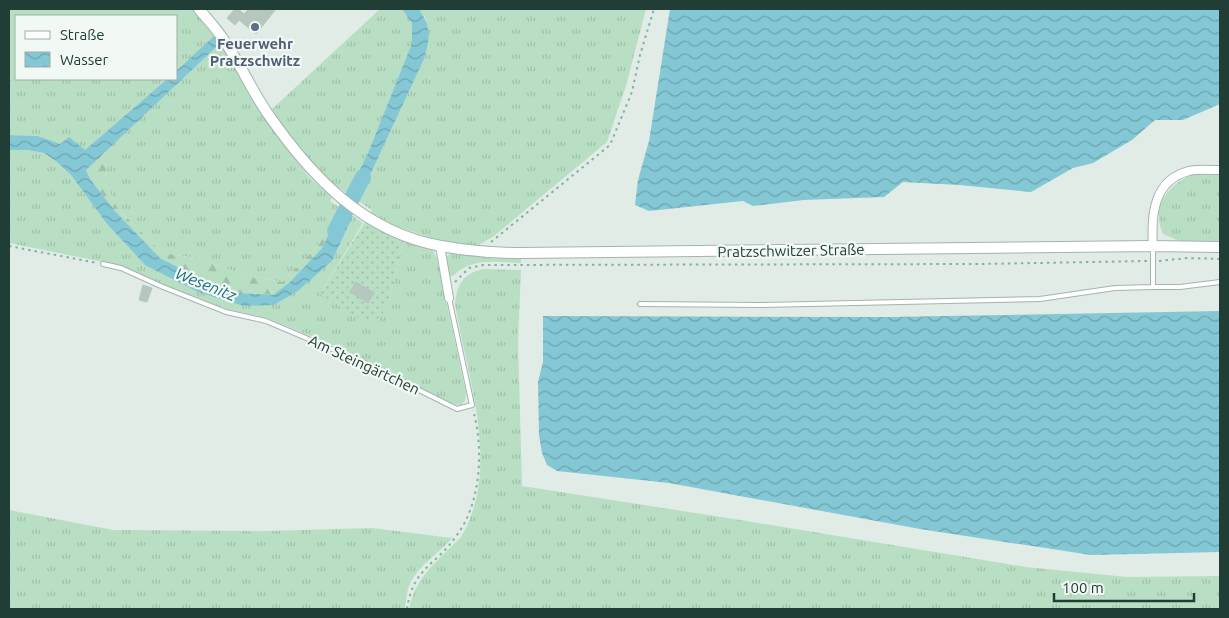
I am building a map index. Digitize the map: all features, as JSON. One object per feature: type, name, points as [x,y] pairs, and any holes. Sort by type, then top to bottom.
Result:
[{"type":"street","name":"Pratzschwitzer Straße","points":[[199,9],[225,41],[268,113],[312,172],[334,193],[368,217],[399,233],[440,246],[483,252],[531,253],[1153,246],[1220,247]]},
{"type":"street","points":[[1153,246],[1153,213],[1159,193],[1170,181],[1189,171],[1220,170]]},
{"type":"street","points":[[440,246],[449,298]]},
{"type":"lane","points":[[1153,246],[1154,287]]},
{"type":"lane","name":"Am Steingärtchen","points":[[104,264],[121,268],[226,312],[266,321],[365,363],[451,407],[457,409],[472,405]]},
{"type":"lane","points":[[640,304],[790,304],[1040,299],[1115,288],[1180,287],[1220,282]]},
{"type":"lane","points":[[449,298],[472,405]]},
{"type":"path","points":[[496,238],[610,145],[632,92],[640,55],[654,9]]},
{"type":"path","points":[[9,246],[104,264]]},
{"type":"path","points":[[456,281],[469,268],[483,265],[981,264],[1220,258]]},
{"type":"path","points":[[407,609],[416,580],[458,534],[472,507],[478,469],[477,431],[472,405]]},
{"type":"green space","points":[[9,9],[193,9],[215,35],[178,69],[178,15],[15,15],[15,80],[166,80],[85,150],[60,145],[38,136],[9,135]]},
{"type":"green space","points":[[380,9],[402,9],[412,22],[412,43],[368,153],[348,194],[339,188],[337,189],[292,140],[272,109]]},
{"type":"green space","points":[[419,9],[646,9],[626,86],[607,142],[494,236],[477,246],[440,241],[390,224],[371,213],[372,210],[358,201],[424,59],[426,19]]},
{"type":"green space","points":[[221,42],[288,150],[309,177],[332,198],[330,201],[339,207],[317,247],[282,282],[242,274],[195,258],[163,253],[118,209],[106,184],[107,165],[95,160]]},
{"type":"green space","points":[[9,150],[27,150],[44,153],[57,162],[71,175],[107,224],[145,265],[274,305],[298,291],[332,261],[353,216],[363,223],[320,294],[389,300],[403,241],[433,250],[437,259],[466,393],[465,401],[461,405],[448,403],[342,349],[267,318],[227,309],[162,284],[123,266],[9,243]]},
{"type":"green space","points":[[95,160],[107,165],[106,184],[118,209],[163,253],[195,258],[242,274],[282,282],[317,247],[339,207],[341,208],[322,248],[290,282],[273,295],[241,293],[199,278],[160,258],[115,211],[90,179],[86,170]]},
{"type":"green space","points":[[1190,175],[1220,175],[1220,242],[1182,242],[1163,234],[1159,215],[1163,199],[1174,186]]},
{"type":"green space","points":[[365,222],[403,241],[389,300],[379,321],[359,318],[320,294]]},
{"type":"green space","points":[[451,253],[521,257],[521,263],[476,263],[460,270],[453,276],[448,276],[445,265],[446,257]]},
{"type":"green space","points":[[483,269],[521,270],[518,342],[522,486],[1026,567],[1127,577],[1220,576],[1220,609],[409,609],[412,597],[423,577],[461,537],[473,510],[479,482],[478,422],[455,304],[457,291],[462,281],[470,274]]},
{"type":"green space","points":[[9,510],[113,530],[268,531],[372,528],[452,538],[421,568],[411,581],[406,597],[405,609],[9,609]]},
{"type":"water","points":[[402,9],[419,9],[428,28],[428,45],[424,59],[358,201],[348,194],[368,153],[412,43],[412,23]]},
{"type":"water","points":[[670,9],[1220,9],[1220,104],[1183,120],[1155,120],[1132,140],[1093,163],[1073,168],[1031,192],[903,182],[884,197],[804,200],[753,206],[743,201],[649,211],[635,205],[638,180],[649,141]]},
{"type":"water","points":[[215,35],[221,42],[86,170],[90,179],[115,211],[160,258],[199,278],[241,293],[273,295],[290,282],[322,248],[341,208],[353,216],[332,261],[298,291],[274,305],[244,306],[198,292],[145,265],[107,224],[71,175],[57,162],[44,153],[27,150],[9,150],[9,135],[38,136],[60,144],[69,137],[85,150],[166,80],[178,80],[178,69]]},
{"type":"water","points":[[1220,311],[1220,552],[1091,555],[920,529],[669,483],[557,471],[547,465],[542,453],[539,435],[538,382],[543,362],[543,316],[889,317]]},
{"type":"building","name":"Feuerwehr Pratzschwitz","points":[[235,9],[244,14],[249,9],[276,9],[256,34],[239,20],[235,25],[227,18]]},
{"type":"building","points":[[356,282],[374,293],[368,303],[350,292]]},
{"type":"building","points":[[143,285],[152,288],[147,302],[139,300]]},
{"type":"waterway","name":"Wesenitz","points":[[335,231],[363,177]]},
{"type":"place","name":"Feuerwehr Pratzschwitz","points":[[255,27]]}]
